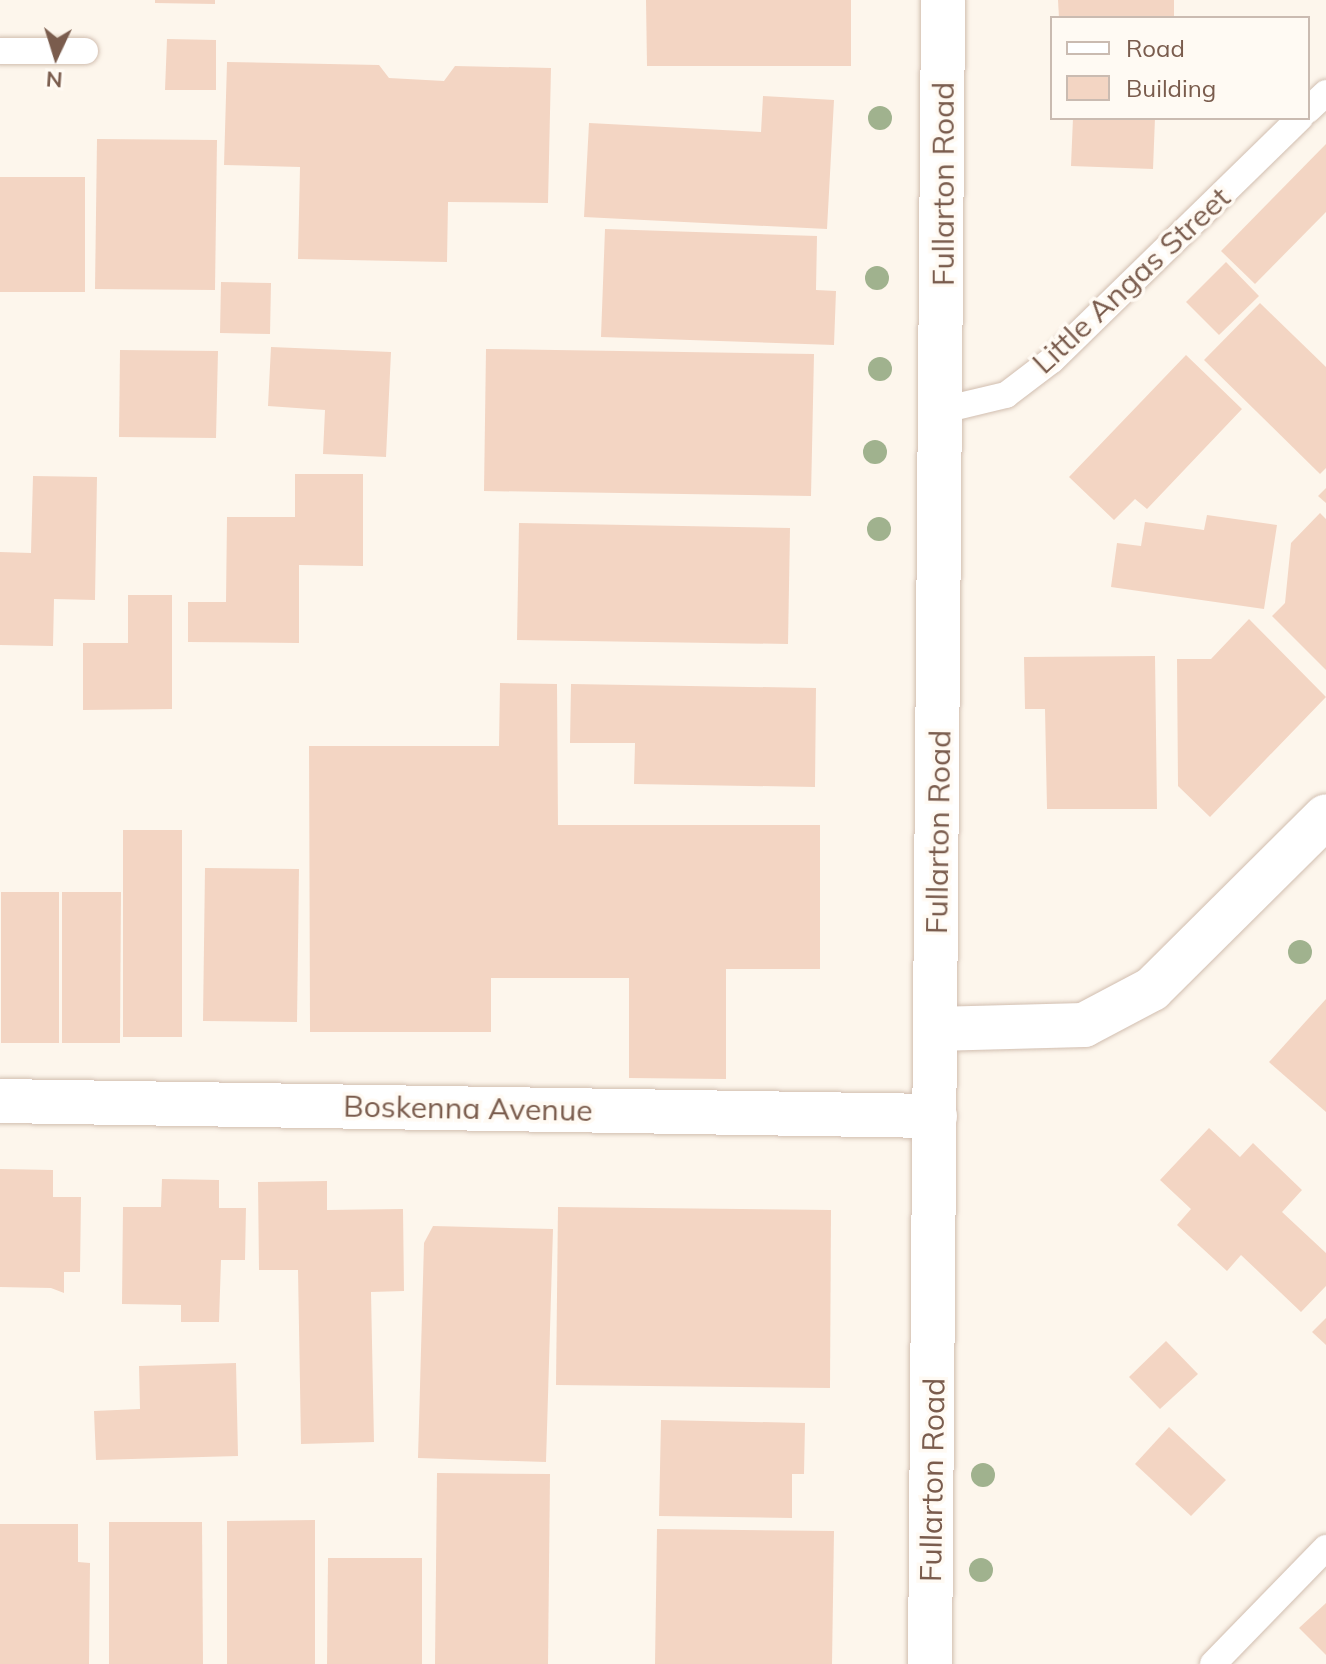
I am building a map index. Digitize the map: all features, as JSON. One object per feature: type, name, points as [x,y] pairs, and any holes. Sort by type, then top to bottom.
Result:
[{"type":"main road","name":"Fullarton Road","points":[[930,1664],[943,410],[943,0]]},
{"type":"main road","points":[[935,1029],[1084,1025],[1152,989],[1326,816]]},
{"type":"main road","name":"Boskenna Avenue","points":[[0,1101],[935,1116]]},
{"type":"lane","points":[[0,51],[85,51]]},
{"type":"lane","points":[[1310,108],[1326,93]]},
{"type":"lane","name":"Little Angas Street","points":[[943,410],[1006,395],[1052,360],[1298,120]]},
{"type":"lane","points":[[1213,1664],[1326,1548]]},
{"type":"building","points":[[155,0],[215,0],[215,4],[155,3]]},
{"type":"building","points":[[646,0],[851,0],[851,66],[647,66]]},
{"type":"building","points":[[1058,0],[1174,0],[1174,16],[1059,16]]},
{"type":"building","points":[[167,39],[216,40],[216,90],[165,90]]},
{"type":"building","points":[[227,62],[379,65],[389,78],[444,81],[455,66],[551,68],[548,203],[448,202],[447,262],[298,259],[300,167],[224,165]]},
{"type":"building","points":[[763,96],[834,100],[827,229],[584,217],[589,123],[761,132]]},
{"type":"building","points":[[1073,120],[1155,120],[1153,169],[1071,166]]},
{"type":"building","points":[[97,139],[217,140],[215,290],[95,289]]},
{"type":"building","points":[[1326,144],[1326,212],[1255,284],[1221,251]]},
{"type":"building","points":[[0,177],[85,177],[85,292],[0,292]]},
{"type":"building","points":[[605,229],[817,236],[816,290],[836,291],[834,345],[601,337]]},
{"type":"building","points":[[1226,262],[1259,296],[1219,335],[1186,302]]},
{"type":"building","points":[[221,282],[271,283],[270,334],[220,333]]},
{"type":"building","points":[[1260,303],[1326,367],[1326,468],[1320,474],[1204,360]]},
{"type":"building","points":[[271,347],[391,352],[386,457],[323,454],[325,410],[268,406]]},
{"type":"building","points":[[486,349],[814,354],[811,496],[484,491]]},
{"type":"building","points":[[120,350],[218,351],[216,438],[119,437]]},
{"type":"building","points":[[1186,355],[1242,409],[1147,509],[1135,499],[1114,520],[1069,477]]},
{"type":"building","points":[[295,474],[363,474],[363,566],[299,565],[299,643],[188,642],[188,602],[226,602],[227,517],[295,517]]},
{"type":"building","points":[[33,476],[97,477],[95,600],[54,599],[53,646],[0,645],[0,552],[31,553]]},
{"type":"building","points":[[1326,488],[1326,503],[1318,496]]},
{"type":"building","points":[[1320,513],[1326,519],[1326,670],[1272,616],[1285,603],[1291,543]]},
{"type":"building","points":[[1207,515],[1277,525],[1264,609],[1111,587],[1117,543],[1141,546],[1145,522],[1204,530]]},
{"type":"building","points":[[519,523],[790,528],[788,644],[517,640]]},
{"type":"building","points":[[128,595],[172,595],[172,709],[83,710],[83,643],[128,643]]},
{"type":"building","points":[[1249,619],[1326,697],[1210,817],[1178,786],[1177,659],[1211,659]]},
{"type":"building","points":[[1155,656],[1157,809],[1047,809],[1045,709],[1025,709],[1024,657]]},
{"type":"building","points":[[500,683],[557,684],[558,825],[820,825],[820,969],[726,969],[726,1079],[629,1078],[629,978],[491,978],[491,1032],[310,1032],[309,746],[499,746]]},
{"type":"building","points":[[571,684],[816,688],[815,787],[634,784],[635,743],[570,743]]},
{"type":"building","points":[[123,830],[182,830],[182,1037],[123,1037]]},
{"type":"building","points":[[205,868],[299,869],[297,1022],[203,1021]]},
{"type":"building","points":[[1,892],[59,892],[59,1043],[1,1043]]},
{"type":"building","points":[[62,892],[121,892],[120,1043],[62,1043]]},
{"type":"building","points":[[1326,999],[1326,1112],[1269,1062]]},
{"type":"building","points":[[1209,1128],[1240,1157],[1253,1143],[1302,1190],[1282,1212],[1326,1253],[1326,1286],[1301,1312],[1241,1255],[1227,1271],[1177,1225],[1191,1209],[1160,1180]]},
{"type":"building","points":[[0,1169],[53,1170],[53,1197],[81,1197],[80,1272],[64,1272],[64,1293],[51,1288],[0,1287]]},
{"type":"building","points":[[162,1179],[219,1180],[219,1208],[246,1208],[245,1260],[221,1260],[219,1322],[181,1322],[181,1305],[122,1304],[123,1207],[161,1207]]},
{"type":"building","points":[[327,1181],[327,1210],[403,1209],[404,1291],[371,1292],[374,1442],[301,1444],[298,1270],[259,1270],[258,1182]]},
{"type":"building","points":[[558,1207],[831,1210],[830,1388],[556,1385]]},
{"type":"building","points":[[433,1226],[553,1229],[546,1462],[418,1458],[424,1243]]},
{"type":"building","points":[[1326,1318],[1326,1345],[1312,1332]]},
{"type":"building","points":[[1166,1341],[1198,1374],[1160,1409],[1129,1377]]},
{"type":"building","points":[[236,1363],[238,1456],[96,1460],[94,1411],[140,1409],[139,1366]]},
{"type":"building","points":[[661,1420],[805,1423],[804,1474],[792,1474],[792,1518],[659,1516]]},
{"type":"building","points":[[1169,1427],[1226,1480],[1191,1516],[1135,1464]]},
{"type":"building","points":[[437,1473],[550,1474],[548,1664],[435,1664]]},
{"type":"building","points":[[315,1520],[315,1664],[227,1664],[227,1521]]},
{"type":"building","points":[[109,1522],[202,1522],[203,1664],[109,1664]]},
{"type":"building","points":[[0,1524],[78,1524],[78,1562],[90,1563],[89,1664],[0,1664]]},
{"type":"building","points":[[657,1529],[834,1531],[832,1664],[655,1664]]},
{"type":"building","points":[[328,1558],[422,1558],[422,1664],[327,1664]]},
{"type":"building","points":[[1326,1603],[1326,1655],[1299,1628]]}]
